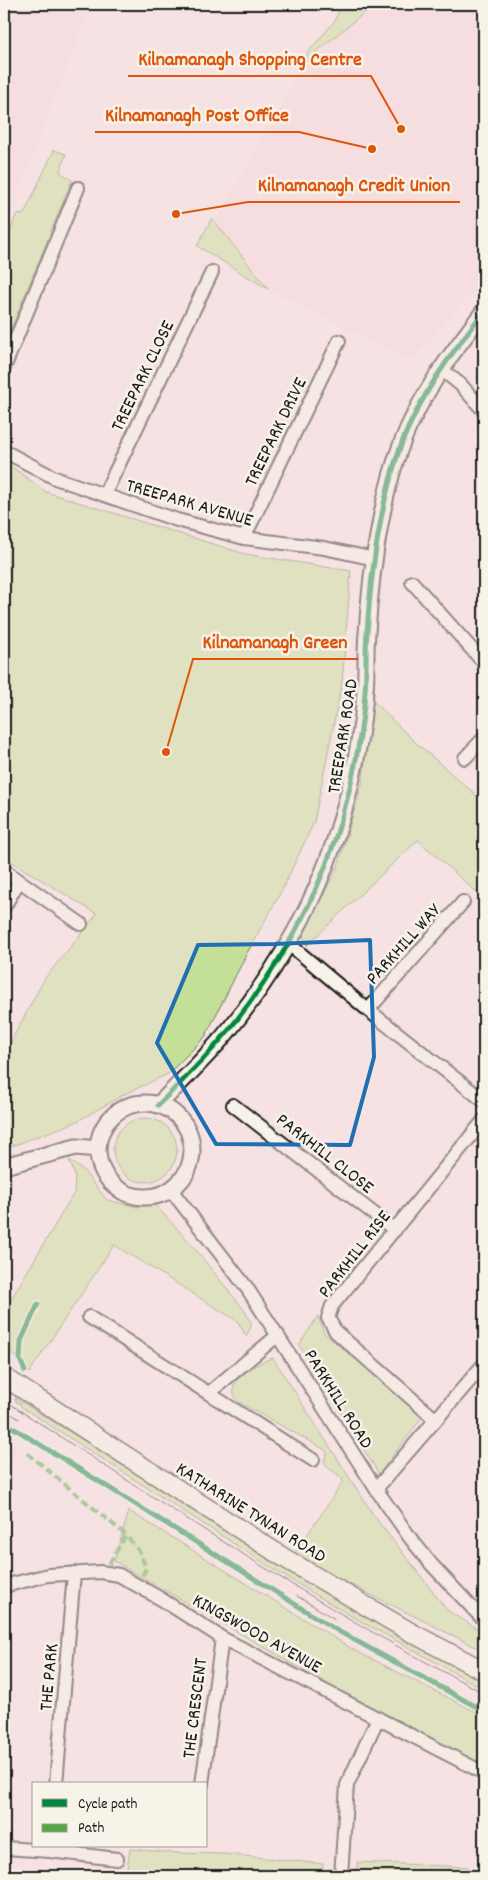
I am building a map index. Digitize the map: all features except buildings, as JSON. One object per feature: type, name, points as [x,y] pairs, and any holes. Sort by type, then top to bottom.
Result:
[{"type":"main road","name":"KATHARINE TYNAN ROAD","points":[[4,1377],[286,1559],[412,1633],[484,1671]]},
{"type":"street","points":[[4,368],[78,188]]},
{"type":"street","name":"TREEPARK CLOSE","points":[[104,495],[212,272]]},
{"type":"street","name":"TREEPARK ROAD","points":[[158,1105],[203,1060],[229,1030],[289,944],[318,885],[342,817],[356,754],[366,692],[367,634],[375,560],[391,475],[412,419],[440,368],[484,311]]},
{"type":"street","name":"TREEPARK DRIVE","points":[[244,538],[339,341]]},
{"type":"street","points":[[440,368],[461,385],[484,410]]},
{"type":"street","name":"TREEPARK AVENUE","points":[[4,451],[55,478],[177,520],[244,538],[324,548],[375,560]]},
{"type":"street","points":[[412,582],[484,663]]},
{"type":"street","points":[[465,758],[484,738]]},
{"type":"street","points":[[4,870],[81,924]]},
{"type":"street","points":[[4,907],[19,881]]},
{"type":"street","name":"PARKHILL WAY","points":[[368,1010],[464,902]]},
{"type":"street","name":"PARKHILL WAY","points":[[289,944],[368,1010],[484,1101]]},
{"type":"street","points":[[137,1104],[158,1105],[171,1111],[181,1120],[188,1132],[192,1152],[188,1170],[181,1181],[171,1190],[148,1198],[134,1196],[113,1185],[105,1175],[98,1158],[98,1149],[104,1128],[112,1117],[124,1108],[137,1104]]},
{"type":"street","name":"PARKHILL CLOSE","points":[[233,1105],[395,1230]]},
{"type":"street","name":"PARKHILL RISE","points":[[436,1420],[336,1332],[328,1318],[332,1306],[484,1120]]},
{"type":"street","points":[[4,1166],[76,1147],[98,1149]]},
{"type":"street","name":"PARKHILL ROAD","points":[[171,1190],[247,1288],[376,1489],[432,1565],[479,1616],[484,1619]]},
{"type":"street","points":[[89,1317],[313,1460]]},
{"type":"street","points":[[209,1393],[278,1335]]},
{"type":"street","points":[[376,1489],[484,1364]]},
{"type":"street","name":"KINGSWOOD AVENUE","points":[[4,1586],[48,1575],[101,1572],[119,1575],[222,1638],[484,1773]]},
{"type":"street","name":"THE PARK","points":[[56,1782],[74,1573]]},
{"type":"street","name":"THE CRESCENT","points":[[202,1782],[222,1638]]},
{"type":"street","points":[[340,1876],[347,1785],[378,1718]]},
{"type":"street","points":[[4,1848],[51,1849],[117,1859]]},
{"type":"highlighted area","points":[[370,940],[374,1057],[350,1145],[216,1144],[157,1043],[198,945]]},
{"type":"shaded area","points":[[4,4],[92,4],[4,225]]},
{"type":"shaded area","points":[[375,4],[484,4],[484,278],[412,360],[268,289],[215,220],[221,213],[305,61]]},
{"type":"shaded area","points":[[4,1440],[18,1452],[4,1477]]},
{"type":"green space","points":[[342,4],[375,4],[305,61],[308,52],[334,22]]},
{"type":"green space","points":[[54,150],[66,154],[60,172],[72,180],[4,346],[4,251],[16,215],[24,214]]},
{"type":"green space","points":[[212,218],[268,289],[197,246]]},
{"type":"green space","points":[[4,461],[46,492],[245,554],[351,571],[342,683],[314,822],[282,890],[247,953],[205,1037],[168,1074],[125,1094],[76,1122],[4,1149],[4,1054],[45,978],[97,914],[4,857]]},
{"type":"green space","points":[[373,701],[414,741],[484,802],[484,899],[418,840],[307,945],[303,936],[338,866],[362,784]]},
{"type":"green space","points":[[145,1118],[157,1120],[168,1127],[175,1138],[177,1150],[175,1162],[168,1173],[157,1180],[145,1182],[133,1180],[122,1173],[115,1162],[113,1150],[115,1138],[122,1127],[133,1120]]},
{"type":"green space","points":[[69,1160],[83,1170],[107,1200],[137,1207],[154,1204],[186,1238],[245,1311],[252,1325],[246,1336],[238,1322],[234,1319],[114,1245],[29,1373],[25,1363],[4,1349],[4,1311],[74,1193],[75,1175]]},
{"type":"green space","points":[[318,1316],[324,1333],[424,1415],[379,1474],[299,1345]]},
{"type":"green space","points":[[273,1358],[374,1516],[447,1610],[484,1633],[484,1651],[293,1556],[343,1482],[342,1478],[326,1466],[324,1460],[327,1453],[324,1449],[238,1402],[233,1390],[236,1382],[251,1369]]},
{"type":"green space","points":[[15,1398],[170,1494],[458,1667],[484,1680],[484,1689],[351,1616],[281,1574],[20,1406],[21,1404],[16,1402]]},
{"type":"green space","points":[[129,1511],[354,1650],[484,1716],[484,1765],[338,1690],[114,1561]]},
{"type":"green space","points":[[130,1849],[226,1854],[323,1864],[322,1876],[126,1876]]},
{"type":"green space","points":[[357,1862],[468,1867],[468,1876],[357,1876]]},
{"type":"tram line","points":[[4,1400],[181,1515],[300,1589],[422,1660],[484,1693]]},
{"type":"tram line","points":[[4,1409],[19,1419]]},
{"type":"tram line","points":[[297,1596],[335,1619]]},
{"type":"marked path","points":[[27,1453],[126,1535],[139,1551],[146,1568],[141,1579]]},
{"type":"marked path","points":[[109,1564],[126,1535]]},
{"type":"cycle path","points":[[158,1105],[212,1050],[247,1007],[296,930],[322,874],[342,817],[357,754],[364,706],[366,640],[375,552],[386,494],[403,441],[413,418],[437,376],[484,311]]},
{"type":"cycle path","points":[[25,1371],[20,1360],[21,1341],[38,1304]]},
{"type":"cycle path","points":[[4,1422],[338,1631],[484,1711]]},
{"type":"place","name":"Kilnamanagh Shopping Centre","points":[[401,129]]},
{"type":"place","name":"Kilnamanagh Post Office","points":[[372,149]]},
{"type":"place","name":"Kilnamanagh Credit Union","points":[[176,214]]},
{"type":"place","name":"Kilnamanagh Green","points":[[166,752]]}]
